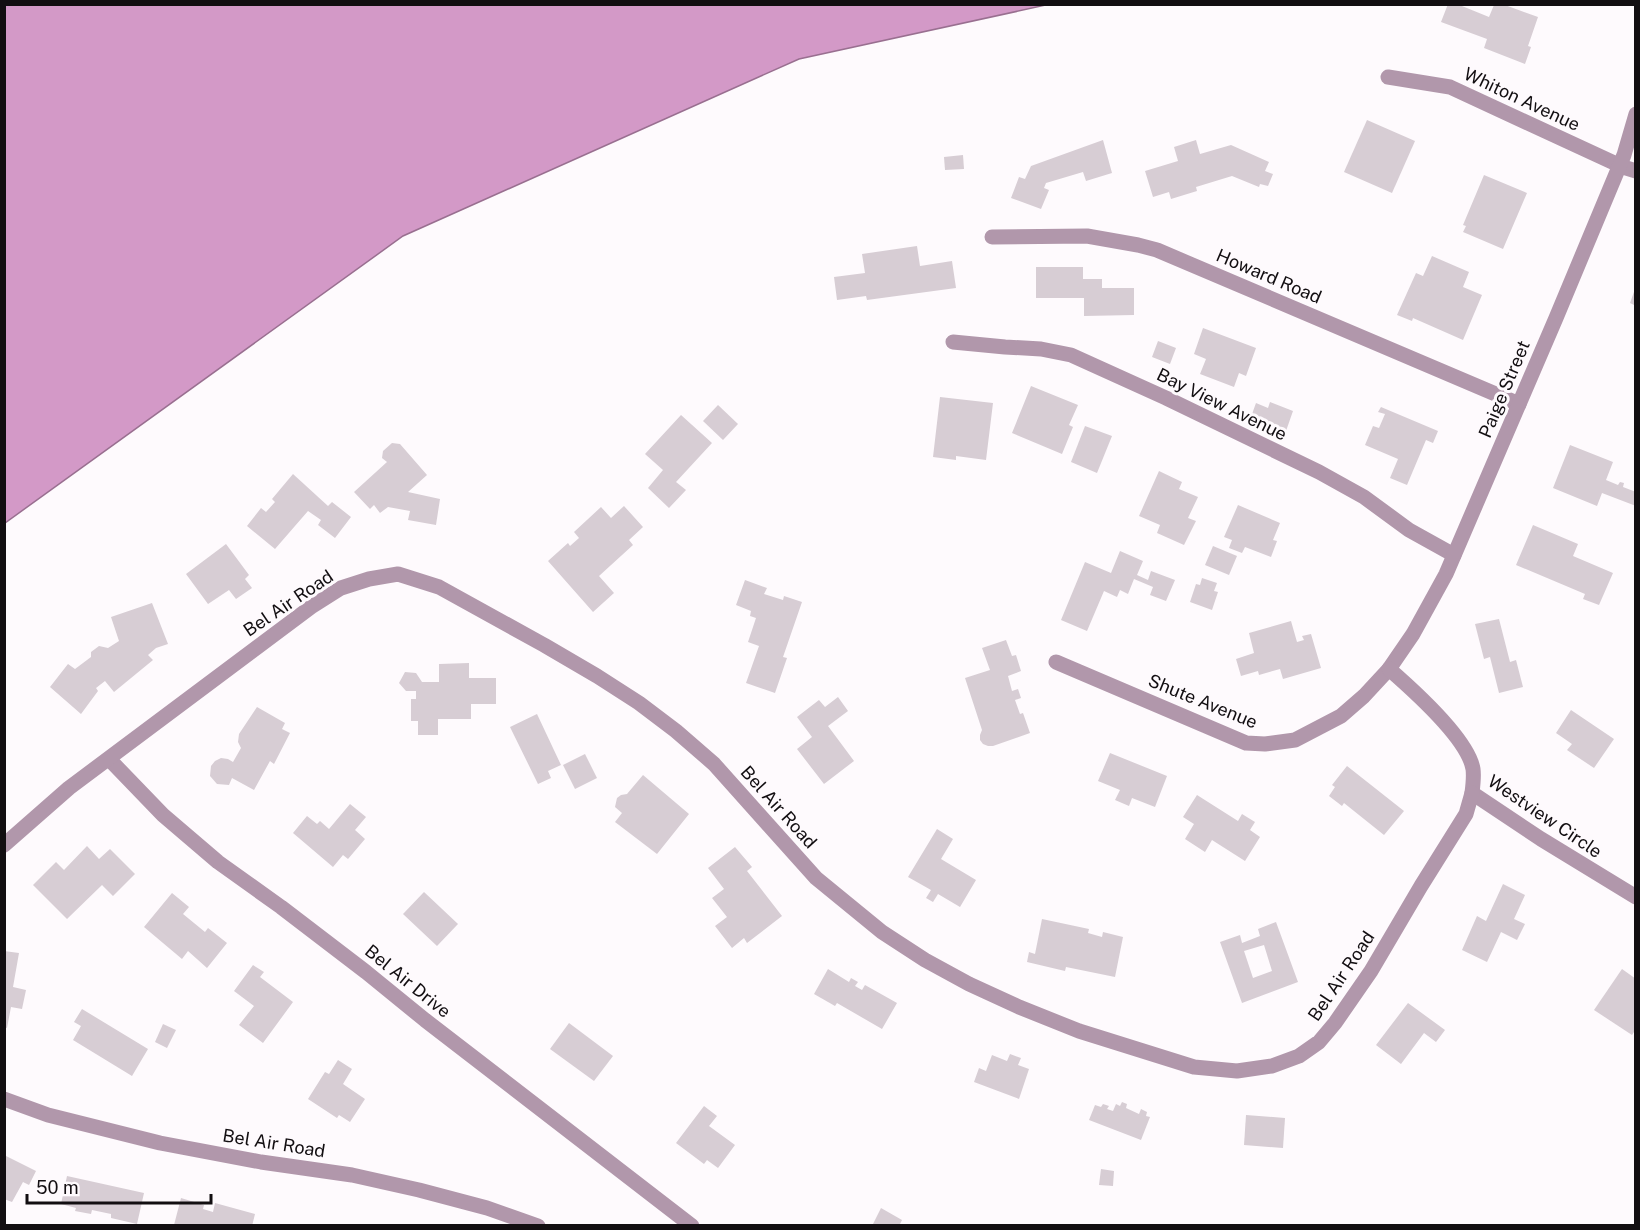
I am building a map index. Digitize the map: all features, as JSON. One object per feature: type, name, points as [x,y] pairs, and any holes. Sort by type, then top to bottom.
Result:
[{"type":"street","name":"Whiton Avenue","points":[[1388,76],[1450,87],[1635,171]]},
{"type":"street","name":"Paige Street","points":[[1389,669],[1413,634],[1446,574],[1620,165],[1635,114]]},
{"type":"street","name":"Howard Road","points":[[992,237],[1087,236],[1138,244],[1157,250],[1519,404]]},
{"type":"street","name":"Bay View Avenue","points":[[953,342],[1041,349],[1071,355],[1319,472],[1364,497],[1409,530],[1454,555]]},
{"type":"street","name":"Bel Air Road","points":[[4,844],[69,788],[311,607],[340,588],[369,579],[398,574],[410,576],[439,587],[516,629],[639,703],[714,764],[816,878],[882,932],[925,960],[1019,1007],[1079,1031],[1194,1067],[1238,1071],[1272,1066],[1299,1056],[1319,1042],[1335,1023],[1371,971],[1466,814],[1472,793]]},
{"type":"street","name":"Shute Avenue","points":[[1056,662],[1246,743],[1265,744],[1295,740],[1341,716],[1364,696],[1389,669]]},
{"type":"street","name":"Westview Circle","points":[[1389,669],[1423,699],[1462,744],[1473,768],[1472,793],[1635,897]]},
{"type":"street","name":"Bel Air Drive","points":[[109,759],[164,815],[218,862],[366,972],[692,1226]]},
{"type":"street","name":"Bel Air Road","points":[[4,1099],[48,1115],[160,1143],[261,1162],[352,1175],[419,1190],[487,1208],[538,1226]]},
{"type":"shaded area","points":[[5,4],[1046,5],[799,59],[403,236],[5,523]]},
{"type":"building","points":[[1448,4],[1457,4],[1489,17],[1494,5],[1505,5],[1538,17],[1528,46],[1531,47],[1525,64],[1484,48],[1487,39],[1441,22]]},
{"type":"building","points":[[1367,120],[1415,141],[1392,193],[1344,172]]},
{"type":"building","points":[[1103,140],[1112,173],[1086,181],[1083,172],[1046,183],[1044,188],[1049,190],[1041,209],[1011,198],[1019,177],[1025,179],[1031,166]]},
{"type":"building","points":[[1196,140],[1200,154],[1231,145],[1269,162],[1265,171],[1273,174],[1268,186],[1260,184],[1259,187],[1232,176],[1196,187],[1197,191],[1171,199],[1169,192],[1153,197],[1145,171],[1178,161],[1174,147]]},
{"type":"building","points":[[963,155],[964,169],[945,170],[944,157]]},
{"type":"building","points":[[1484,175],[1527,193],[1503,249],[1463,232],[1466,226],[1463,225]]},
{"type":"building","points":[[917,246],[920,266],[952,261],[956,288],[867,300],[866,296],[837,300],[834,277],[865,273],[862,254]]},
{"type":"building","points":[[1432,256],[1469,272],[1463,287],[1482,295],[1463,340],[1413,318],[1412,321],[1397,315],[1416,273],[1423,276]]},
{"type":"building","points":[[1036,267],[1083,267],[1083,279],[1102,279],[1102,288],[1134,288],[1134,315],[1084,316],[1084,298],[1036,298]]},
{"type":"building","points":[[1636,289],[1636,306],[1630,303]]},
{"type":"building","points":[[1203,328],[1256,348],[1246,376],[1239,373],[1234,387],[1200,374],[1206,359],[1194,354]]},
{"type":"building","points":[[1158,341],[1176,348],[1170,364],[1152,357]]},
{"type":"building","points":[[1031,386],[1078,405],[1069,425],[1073,427],[1062,454],[1012,433]]},
{"type":"building","points":[[940,397],[993,403],[986,460],[956,456],[956,460],[933,457]]},
{"type":"building","points":[[1270,402],[1293,411],[1286,431],[1262,423],[1264,419],[1252,414],[1256,403],[1268,408]]},
{"type":"building","points":[[718,405],[738,424],[723,440],[703,421]]},
{"type":"building","points":[[1381,407],[1438,431],[1433,443],[1426,440],[1407,485],[1390,478],[1398,459],[1365,445],[1373,426],[1379,428],[1385,414],[1378,412]]},
{"type":"building","points":[[681,415],[712,443],[676,482],[686,490],[669,508],[648,488],[663,470],[645,454]]},
{"type":"building","points":[[1085,426],[1112,436],[1097,473],[1071,462]]},
{"type":"building","points":[[392,443],[400,444],[427,475],[408,492],[440,499],[436,525],[408,520],[410,511],[388,507],[380,513],[374,505],[370,509],[354,492],[387,462],[382,458],[383,451]]},
{"type":"building","points":[[1570,445],[1613,462],[1606,480],[1618,485],[1620,482],[1624,483],[1623,487],[1636,492],[1636,506],[1602,493],[1597,506],[1553,488]]},
{"type":"building","points":[[1159,471],[1182,482],[1179,489],[1198,497],[1188,518],[1196,521],[1184,545],[1157,533],[1160,525],[1139,516]]},
{"type":"building","points":[[293,474],[328,506],[332,502],[351,517],[335,538],[318,525],[321,520],[308,511],[275,549],[247,526],[261,508],[266,512],[275,502],[272,499]]},
{"type":"building","points":[[1238,505],[1280,523],[1273,540],[1277,541],[1271,557],[1245,547],[1242,553],[1229,548],[1232,540],[1224,537]]},
{"type":"building","points":[[624,506],[643,527],[629,540],[633,545],[599,576],[614,593],[593,612],[548,561],[568,543],[570,546],[579,538],[574,532],[601,507],[611,518]]},
{"type":"building","points":[[1533,525],[1578,544],[1573,556],[1613,573],[1599,605],[1583,599],[1585,594],[1516,565]]},
{"type":"building","points":[[226,544],[249,575],[245,579],[252,588],[236,599],[229,590],[208,604],[186,574]]},
{"type":"building","points":[[1213,546],[1237,556],[1229,575],[1205,565]]},
{"type":"building","points":[[1120,551],[1143,561],[1137,575],[1148,580],[1151,571],[1175,580],[1166,601],[1150,595],[1153,587],[1134,579],[1128,594],[1120,590],[1117,597],[1104,591],[1087,631],[1061,620],[1085,562],[1111,573]]},
{"type":"building","points":[[1202,578],[1217,583],[1214,591],[1218,592],[1212,610],[1190,602],[1196,584],[1200,585]]},
{"type":"building","points":[[745,580],[767,588],[764,594],[783,600],[784,596],[802,602],[783,657],[787,658],[775,693],[746,683],[759,646],[748,642],[756,618],[750,616],[751,611],[736,605]]},
{"type":"building","points":[[152,603],[168,644],[156,648],[148,655],[153,660],[114,692],[105,681],[96,688],[98,691],[81,714],[50,687],[68,664],[75,669],[91,657],[91,652],[99,646],[108,648],[119,641],[111,617]]},
{"type":"building","points":[[1499,619],[1510,662],[1516,660],[1523,687],[1499,693],[1490,657],[1484,659],[1475,624]]},
{"type":"building","points":[[1291,621],[1297,642],[1304,640],[1302,636],[1311,634],[1321,668],[1283,679],[1280,669],[1259,675],[1258,671],[1241,676],[1236,659],[1254,653],[1249,633]]},
{"type":"building","points":[[1006,640],[1012,656],[1016,655],[1021,671],[1008,676],[1012,691],[1018,689],[1021,698],[1015,700],[1020,714],[1023,713],[1030,733],[988,746],[980,740],[982,730],[965,678],[990,670],[982,648]]},
{"type":"building","points":[[469,663],[469,678],[496,678],[496,704],[471,704],[471,719],[438,719],[438,735],[418,735],[418,721],[411,721],[411,699],[416,699],[416,691],[406,691],[399,683],[405,672],[416,673],[422,682],[439,682],[439,664]]},
{"type":"building","points":[[838,697],[848,711],[828,726],[854,761],[824,784],[797,749],[812,737],[797,717],[819,700],[825,707]]},
{"type":"building","points":[[257,707],[285,723],[282,729],[290,733],[274,764],[270,761],[254,790],[232,778],[229,785],[217,784],[210,776],[211,766],[221,758],[233,762],[241,748],[238,742],[239,734]]},
{"type":"building","points":[[1571,710],[1614,739],[1594,768],[1567,750],[1572,744],[1556,733]]},
{"type":"building","points":[[537,714],[561,765],[548,771],[551,778],[538,784],[510,727]]},
{"type":"building","points":[[1110,753],[1167,776],[1155,807],[1132,798],[1129,806],[1115,800],[1120,790],[1098,781]]},
{"type":"building","points":[[585,754],[597,778],[575,789],[563,765]]},
{"type":"building","points":[[1347,766],[1404,811],[1384,835],[1344,803],[1342,806],[1329,796],[1335,787],[1332,785]]},
{"type":"building","points":[[643,775],[689,814],[657,854],[615,822],[622,813],[615,807],[617,798],[627,794]]},
{"type":"building","points":[[1197,795],[1238,821],[1242,814],[1255,822],[1250,830],[1260,837],[1245,861],[1212,840],[1205,852],[1185,839],[1194,824],[1183,817]]},
{"type":"building","points":[[350,804],[366,817],[355,830],[365,839],[348,859],[343,855],[333,867],[293,833],[307,816],[317,824],[320,821],[329,829]]},
{"type":"building","points":[[937,829],[953,839],[941,859],[976,880],[960,907],[938,894],[933,902],[926,898],[931,890],[908,877]]},
{"type":"building","points":[[87,846],[99,859],[110,849],[135,874],[113,896],[102,885],[67,919],[33,885],[56,862],[64,870]]},
{"type":"building","points":[[735,847],[752,867],[747,871],[782,916],[747,943],[744,938],[732,948],[715,926],[727,917],[712,898],[724,889],[708,868]]},
{"type":"building","points":[[1503,884],[1525,895],[1514,919],[1525,924],[1517,940],[1501,932],[1487,962],[1462,950],[1477,916],[1486,921]]},
{"type":"building","points":[[424,892],[458,924],[437,946],[403,914]]},
{"type":"building","points":[[172,893],[189,907],[183,914],[205,932],[208,928],[227,943],[207,968],[188,951],[182,959],[144,927]]},
{"type":"building","points":[[1042,919],[1089,929],[1088,933],[1102,937],[1103,932],[1123,937],[1115,977],[1066,967],[1065,971],[1027,962],[1029,952],[1035,954]]},
{"type":"building","points":[[1276,922],[1298,982],[1242,1003],[1220,942],[1240,935],[1242,943],[1260,936],[1258,929]],"holes":[[[1264,945],[1272,971],[1253,978],[1244,951]]]},
{"type":"building","points":[[4,951],[19,953],[13,987],[26,990],[22,1009],[11,1007],[7,1028],[4,1027]]},
{"type":"building","points":[[253,965],[264,972],[260,977],[293,1002],[263,1043],[239,1025],[254,1006],[234,991]]},
{"type":"building","points":[[828,969],[849,982],[851,978],[858,982],[855,986],[862,990],[865,985],[897,1003],[882,1029],[837,1003],[835,1006],[814,994]]},
{"type":"building","points":[[1622,969],[1636,979],[1636,1029],[1632,1035],[1594,1010]]},
{"type":"building","points":[[1408,1003],[1445,1030],[1436,1042],[1424,1033],[1401,1064],[1376,1045]]},
{"type":"building","points":[[82,1009],[148,1049],[132,1076],[73,1040],[81,1026],[74,1022]]},
{"type":"building","points":[[569,1023],[613,1056],[594,1081],[550,1049]]},
{"type":"building","points":[[163,1024],[176,1030],[167,1048],[155,1042]]},
{"type":"building","points":[[1010,1054],[1021,1058],[1018,1065],[1029,1069],[1019,1099],[974,1082],[979,1068],[986,1071],[992,1055],[1007,1061]]},
{"type":"building","points":[[338,1060],[352,1069],[343,1084],[365,1099],[350,1122],[339,1115],[337,1118],[308,1099],[325,1072],[329,1074]]},
{"type":"building","points":[[1122,1102],[1127,1104],[1126,1108],[1139,1114],[1141,1109],[1147,1112],[1146,1116],[1150,1117],[1141,1140],[1089,1120],[1095,1105],[1109,1106],[1107,1109],[1113,1111],[1116,1104],[1120,1106]]},
{"type":"building","points":[[704,1106],[717,1116],[709,1126],[735,1145],[718,1168],[707,1160],[704,1164],[676,1143]]},
{"type":"building","points":[[1246,1115],[1285,1118],[1283,1148],[1244,1145]]},
{"type":"building","points":[[4,1155],[36,1171],[29,1185],[23,1182],[12,1202],[4,1199]]},
{"type":"building","points":[[1101,1169],[1114,1171],[1113,1186],[1099,1185]]},
{"type":"building","points":[[67,1176],[144,1193],[137,1224],[111,1218],[111,1214],[92,1210],[91,1214],[75,1211],[76,1208],[61,1204]]},
{"type":"building","points":[[181,1198],[204,1205],[203,1209],[213,1212],[215,1203],[255,1214],[252,1226],[174,1225]]},
{"type":"building","points":[[881,1208],[902,1220],[899,1226],[872,1226]]}]
